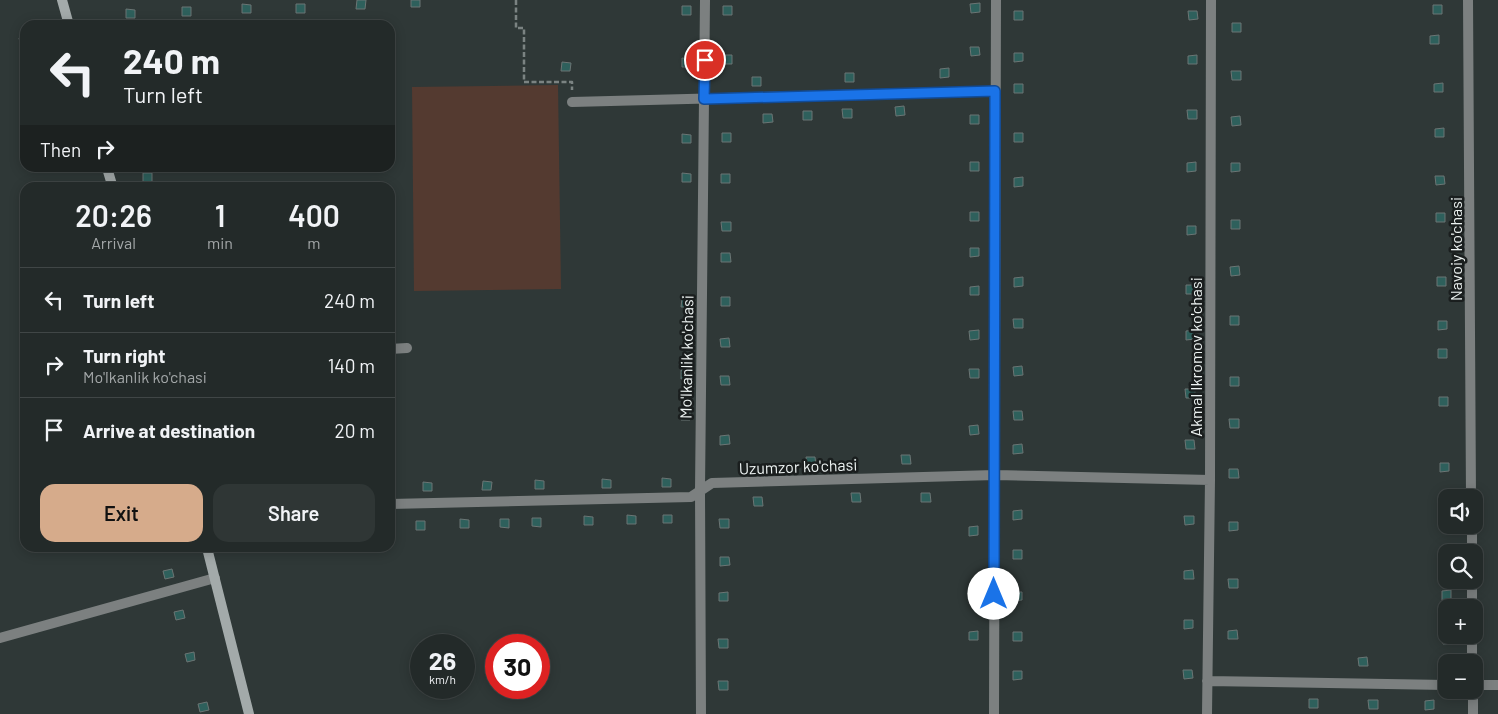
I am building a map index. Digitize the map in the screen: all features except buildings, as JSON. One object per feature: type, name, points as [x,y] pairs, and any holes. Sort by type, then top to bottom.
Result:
[{"type":"main road","points":[[62,0],[68,20]]},
{"type":"main road","points":[[208,552],[249,714]]},
{"type":"street","name":"Mo'lkanlik ko'chasi","points":[[701,714],[700,490],[705,0]]},
{"type":"street","points":[[994,714],[996,0]]},
{"type":"street","name":"Akmal Ikromov ko'chasi","points":[[1208,714],[1211,0]]},
{"type":"street","name":"Navoiy ko'chasi","points":[[1468,0],[1471,489]]},
{"type":"street","points":[[572,102],[995,91]]},
{"type":"street","points":[[395,349],[407,348]]},
{"type":"street","name":"Uzumzor ko'chasi","points":[[395,504],[691,497],[712,483],[995,475],[1210,480]]},
{"type":"street","points":[[0,638],[215,578]]},
{"type":"street","points":[[1207,680],[1438,685]]},
{"type":"street","points":[[1483,685],[1498,686]]},
{"type":"street","points":[[1473,699],[1473,714]]},
{"type":"path","points":[[516,0],[516,28],[524,28],[524,82],[572,82],[572,102]]},
{"type":"shaded area","points":[[558,85],[561,289],[414,291],[412,87]]},
{"type":"route","points":[[705,60],[704,99],[995,91],[994,594]]}]
